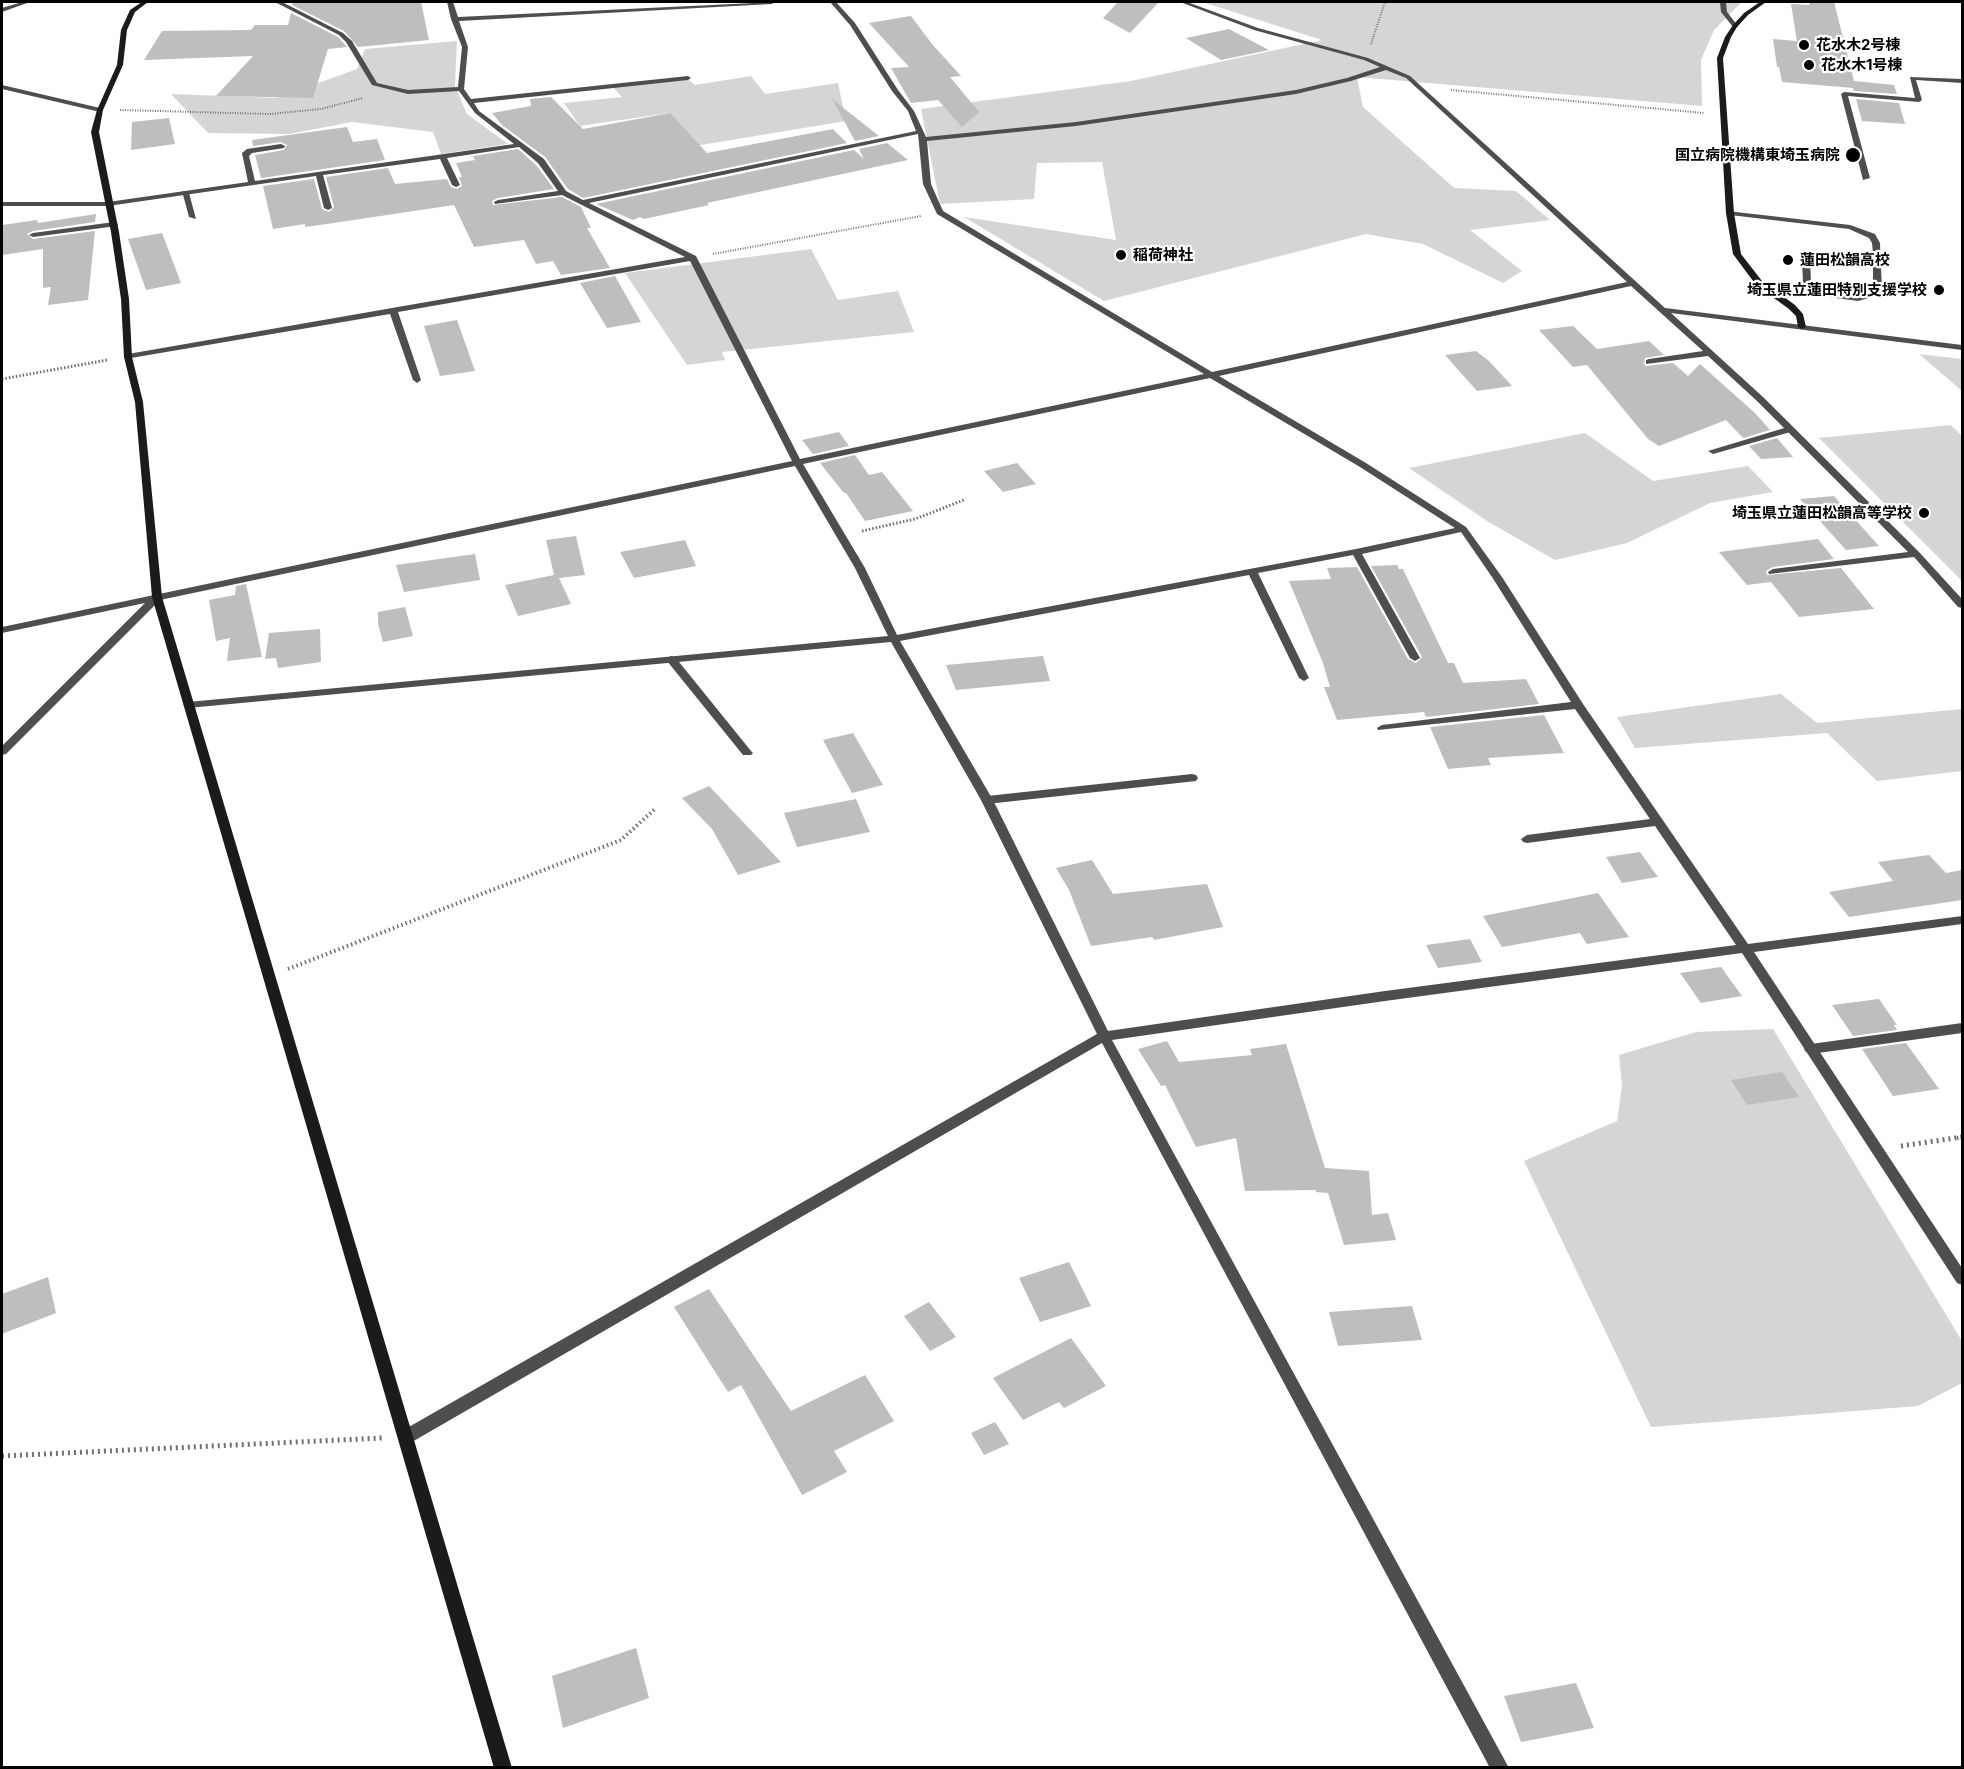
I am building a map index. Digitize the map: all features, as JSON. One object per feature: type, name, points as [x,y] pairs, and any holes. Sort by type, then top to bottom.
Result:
[{"type":"street","points":[[2,10],[27,2]]},
{"type":"street","points":[[145,2],[132,11],[124,30],[120,65],[100,110],[95,132],[108,204],[115,228],[125,299],[128,357],[139,402],[157,597],[503,1767]]},
{"type":"street","points":[[278,2],[341,34],[349,41],[374,84],[408,92],[461,88]]},
{"type":"street","points":[[450,2],[465,47],[461,88],[477,112],[541,161],[564,193],[693,258],[798,463],[860,568],[894,639],[987,800],[1104,1036],[1500,1767]]},
{"type":"street","points":[[454,19],[772,2]]},
{"type":"street","points":[[833,2],[853,24],[895,91],[911,111],[921,136],[927,184],[940,212],[1167,346],[1211,375],[1363,465],[1463,529],[1497,577],[1578,705],[1746,950],[1962,1279]]},
{"type":"street","points":[[1183,2],[1256,29],[1366,59],[1408,77],[1791,429],[1916,555],[1962,605]]},
{"type":"street","points":[[1723,2],[1724,12],[1735,26]]},
{"type":"street","points":[[1763,2],[1735,26],[1720,58],[1730,213],[1737,254],[1759,283],[1792,307],[1800,316],[1802,327]]},
{"type":"street","points":[[580,203],[921,136],[1064,125],[1296,92],[1388,68]]},
{"type":"street","points":[[469,101],[688,78]]},
{"type":"street","points":[[1866,178],[1844,94],[1919,100],[1912,78],[1962,81]]},
{"type":"street","points":[[2,87],[100,110]]},
{"type":"street","points":[[2,204],[108,204],[520,145]]},
{"type":"street","points":[[252,184],[245,155],[250,151],[281,146]]},
{"type":"street","points":[[442,157],[456,185]]},
{"type":"street","points":[[319,175],[328,208]]},
{"type":"street","points":[[185,193],[193,217]]},
{"type":"street","points":[[498,202],[564,193]]},
{"type":"street","points":[[1730,213],[1850,227],[1872,236],[1876,243],[1878,290],[1876,296],[1868,299],[1829,295],[1811,287],[1807,282],[1806,261],[1808,257],[1828,254],[1864,259],[1876,255]]},
{"type":"street","points":[[33,234],[115,228]]},
{"type":"street","points":[[128,357],[693,258]]},
{"type":"street","points":[[2,630],[798,463],[1632,283]]},
{"type":"street","points":[[1663,310],[1962,347]]},
{"type":"street","points":[[393,311],[417,380]]},
{"type":"street","points":[[1649,363],[1710,353]]},
{"type":"street","points":[[1713,451],[1791,429]]},
{"type":"street","points":[[188,705],[894,639],[1356,552],[1463,529]]},
{"type":"street","points":[[1356,552],[1415,658]]},
{"type":"street","points":[[1773,572],[1916,555]]},
{"type":"street","points":[[1252,572],[1304,678]]},
{"type":"street","points":[[2,752],[157,597]]},
{"type":"street","points":[[671,659],[747,753]]},
{"type":"street","points":[[1382,728],[1578,705]]},
{"type":"street","points":[[987,800],[1192,778]]},
{"type":"street","points":[[1527,839],[1659,822]]},
{"type":"street","points":[[406,1437],[1104,1036],[1385,996],[1962,920]]},
{"type":"street","points":[[1811,1049],[1962,1028]]},
{"type":"path","points":[[1366,59],[1385,2]]},
{"type":"path","points":[[1418,87],[1723,114]]},
{"type":"path","points":[[100,110],[270,114],[321,109],[381,95],[408,92]]},
{"type":"path","points":[[693,258],[940,212]]},
{"type":"path","points":[[2,379],[128,357]]},
{"type":"path","points":[[841,536],[915,519],[964,500]]},
{"type":"path","points":[[269,976],[621,840],[656,808]]},
{"type":"path","points":[[1878,1150],[1962,1137]]},
{"type":"path","points":[[2,1456],[406,1437]]},
{"type":"shaded area","points":[[1202,2],[1742,2],[1714,30],[1701,60],[1702,106],[1357,77],[1363,107],[1454,188],[1516,191],[1550,220],[1470,230],[1522,271],[1503,283],[1423,244],[1366,234],[1104,301],[964,217],[1116,240],[1102,162],[1037,163],[1034,199],[940,204],[921,109],[1131,81],[1322,40]]},
{"type":"shaded area","points":[[457,41],[455,86],[467,114],[508,144],[441,154],[433,132],[352,122],[289,134],[208,133],[171,94],[277,98],[357,69],[365,49]]},
{"type":"shaded area","points":[[751,76],[765,94],[838,83],[846,121],[695,146],[669,113],[580,126],[564,103],[622,97],[613,87],[686,78],[695,85]]},
{"type":"shaded area","points":[[811,249],[838,300],[898,291],[914,332],[722,352],[725,360],[687,365],[625,273]]},
{"type":"shaded area","points":[[1919,354],[1962,359],[1962,391]]},
{"type":"shaded area","points":[[1951,425],[1962,436],[1962,581],[1819,438]]},
{"type":"shaded area","points":[[1585,433],[1653,481],[1748,466],[1773,492],[1710,503],[1627,543],[1555,560],[1487,521],[1409,468]]},
{"type":"shaded area","points":[[1781,694],[1817,723],[1962,709],[1962,771],[1877,781],[1827,733],[1635,748],[1617,717]]},
{"type":"shaded area","points":[[1773,1029],[1962,1341],[1962,1383],[1918,1406],[1651,1427],[1524,1161],[1617,1121],[1622,1086],[1619,1055],[1696,1032]]},
{"type":"building","points":[[293,2],[421,2],[429,40],[358,47],[344,31],[292,5]]},
{"type":"building","points":[[1118,2],[1159,2],[1130,33],[1103,18]]},
{"type":"building","points":[[1810,2],[1834,2],[1854,81],[1894,85],[1897,94],[1782,82],[1779,67],[1777,67],[1773,39],[1797,41],[1791,4],[1809,5]]},
{"type":"building","points":[[291,13],[338,37],[347,47],[328,49],[313,98],[216,96],[253,56],[144,60],[162,31],[251,30],[255,25],[288,25]]},
{"type":"building","points":[[911,16],[961,76],[950,77],[979,112],[962,127],[938,100],[911,103],[891,68],[909,67],[869,23]]},
{"type":"building","points":[[1229,29],[1269,50],[1221,60],[1186,38]]},
{"type":"building","points":[[551,97],[583,129],[670,113],[707,153],[833,129],[847,143],[583,198],[568,189],[545,157],[502,125],[492,113],[531,106],[530,99]]},
{"type":"building","points":[[832,99],[879,136],[855,141]]},
{"type":"building","points":[[1856,99],[1899,103],[1905,124],[1862,121]]},
{"type":"building","points":[[169,118],[175,144],[131,150],[132,122]]},
{"type":"building","points":[[347,127],[353,142],[377,139],[385,160],[261,178],[255,155],[284,150],[287,145],[281,142],[253,146],[252,140]]},
{"type":"building","points":[[887,143],[908,160],[707,203],[709,205],[644,219],[640,217],[633,220],[596,204],[854,150],[864,159],[859,149]]},
{"type":"building","points":[[518,149],[536,165],[554,189],[498,198],[492,201],[493,205],[562,197],[581,207],[591,228],[587,228],[610,268],[561,275],[553,261],[536,264],[524,240],[474,247],[454,205],[305,227],[305,224],[273,229],[263,186],[314,179],[322,209],[329,212],[334,207],[326,177],[388,168],[395,184],[447,179],[451,187],[457,189],[462,186],[459,177],[462,177],[456,163],[475,160],[473,156]]},
{"type":"building","points":[[96,214],[95,222],[33,231],[27,234],[33,239],[95,231],[88,300],[48,305],[51,287],[43,288],[43,249],[2,255],[2,225],[37,220],[38,223]]},
{"type":"building","points":[[162,233],[181,283],[146,290],[128,239]]},
{"type":"building","points":[[615,276],[641,322],[607,328],[580,283]]},
{"type":"building","points":[[457,320],[475,371],[440,376],[424,326]]},
{"type":"building","points":[[1573,326],[1597,349],[1649,341],[1664,355],[1645,358],[1646,366],[1673,363],[1688,376],[1700,364],[1755,413],[1770,430],[1743,438],[1726,420],[1659,446],[1648,439],[1587,365],[1573,367],[1539,330]]},
{"type":"building","points":[[1476,351],[1489,361],[1512,386],[1477,391],[1445,355]]},
{"type":"building","points":[[839,432],[849,446],[813,454],[802,440]]},
{"type":"building","points":[[1777,438],[1793,457],[1761,459],[1749,446]]},
{"type":"building","points":[[855,455],[869,475],[882,472],[913,511],[865,521],[846,493],[820,463]]},
{"type":"building","points":[[1017,463],[1036,484],[1003,492],[984,471]]},
{"type":"building","points":[[1834,496],[1879,546],[1846,550],[1800,499]]},
{"type":"building","points":[[576,536],[585,575],[559,578],[571,604],[518,616],[505,585],[554,575],[546,540]]},
{"type":"building","points":[[1818,539],[1834,559],[1773,567],[1766,571],[1767,575],[1841,568],[1874,609],[1799,617],[1771,582],[1747,585],[1719,552]]},
{"type":"building","points":[[685,540],[696,566],[634,578],[620,552]]},
{"type":"building","points":[[475,554],[480,580],[404,592],[396,565]]},
{"type":"building","points":[[1397,565],[1399,569],[1403,569],[1448,663],[1454,663],[1463,683],[1526,679],[1539,704],[1426,717],[1424,712],[1337,720],[1324,687],[1330,687],[1323,663],[1289,581],[1331,579],[1327,568],[1357,567],[1408,659],[1416,663],[1422,657],[1371,566]]},
{"type":"building","points":[[246,584],[262,657],[227,661],[230,638],[216,641],[209,600],[235,595],[236,586]]},
{"type":"building","points":[[405,607],[413,636],[383,642],[378,624],[378,612]]},
{"type":"building","points":[[320,629],[321,662],[278,668],[276,658],[265,659],[269,633]]},
{"type":"building","points":[[1043,656],[1050,681],[956,690],[946,665]]},
{"type":"building","points":[[1544,715],[1564,753],[1488,758],[1491,765],[1448,769],[1430,727]]},
{"type":"building","points":[[853,733],[883,785],[852,793],[823,740]]},
{"type":"building","points":[[709,786],[781,862],[738,875],[712,829],[682,798]]},
{"type":"building","points":[[856,799],[870,832],[797,847],[784,813]]},
{"type":"building","points":[[1640,852],[1658,877],[1622,883],[1606,857]]},
{"type":"building","points":[[1929,855],[1946,873],[1962,870],[1962,900],[1849,917],[1829,892],[1893,881],[1878,862]]},
{"type":"building","points":[[1092,860],[1113,894],[1207,884],[1223,927],[1154,940],[1152,937],[1091,946],[1069,890],[1056,868]]},
{"type":"building","points":[[1598,893],[1629,937],[1587,944],[1580,933],[1502,947],[1483,916]]},
{"type":"building","points":[[1470,939],[1482,962],[1438,968],[1426,945]]},
{"type":"building","points":[[1721,967],[1742,996],[1701,1003],[1680,973]]},
{"type":"building","points":[[1879,999],[1897,1025],[1894,1025],[1897,1030],[1853,1036],[1832,1005]]},
{"type":"building","points":[[1167,1041],[1179,1062],[1252,1055],[1250,1049],[1286,1044],[1325,1168],[1369,1171],[1372,1215],[1388,1213],[1396,1240],[1344,1245],[1328,1193],[1316,1192],[1316,1190],[1245,1191],[1236,1138],[1196,1147],[1165,1085],[1161,1086],[1138,1049]]},
{"type":"building","points":[[1906,1043],[1939,1089],[1893,1096],[1862,1049]]},
{"type":"building","points":[[1782,1072],[1799,1097],[1747,1105],[1731,1080]]},
{"type":"building","points":[[1069,1262],[1091,1306],[1040,1322],[1019,1278]]},
{"type":"building","points":[[48,1277],[56,1313],[2,1334],[2,1294]]},
{"type":"building","points":[[709,1289],[791,1411],[865,1375],[894,1421],[834,1451],[847,1472],[802,1495],[741,1385],[728,1392],[674,1307]]},
{"type":"building","points":[[929,1302],[956,1337],[930,1351],[904,1316]]},
{"type":"building","points":[[1412,1306],[1422,1340],[1338,1346],[1329,1312]]},
{"type":"building","points":[[1071,1338],[1106,1386],[1064,1408],[1059,1402],[1023,1420],[993,1378]]},
{"type":"building","points":[[995,1422],[1009,1444],[984,1455],[971,1433]]},
{"type":"building","points":[[636,1648],[649,1698],[563,1728],[552,1676]]},
{"type":"building","points":[[1576,1683],[1594,1728],[1521,1742],[1504,1696]]},
{"type":"place","name":"花水木2号棟","points":[[1804,45]]},
{"type":"place","name":"花水木1号棟","points":[[1809,65]]},
{"type":"place","name":"国立病院機構東埼玉病院","points":[[1853,155]]},
{"type":"place","name":"稲荷神社","points":[[1121,255]]},
{"type":"place","name":"蓮田松韻高校","points":[[1788,260]]},
{"type":"place","name":"埼玉県立蓮田特別支援学校","points":[[1939,290]]},
{"type":"place","name":"埼玉県立蓮田松韻高等学校","points":[[1924,513]]}]
